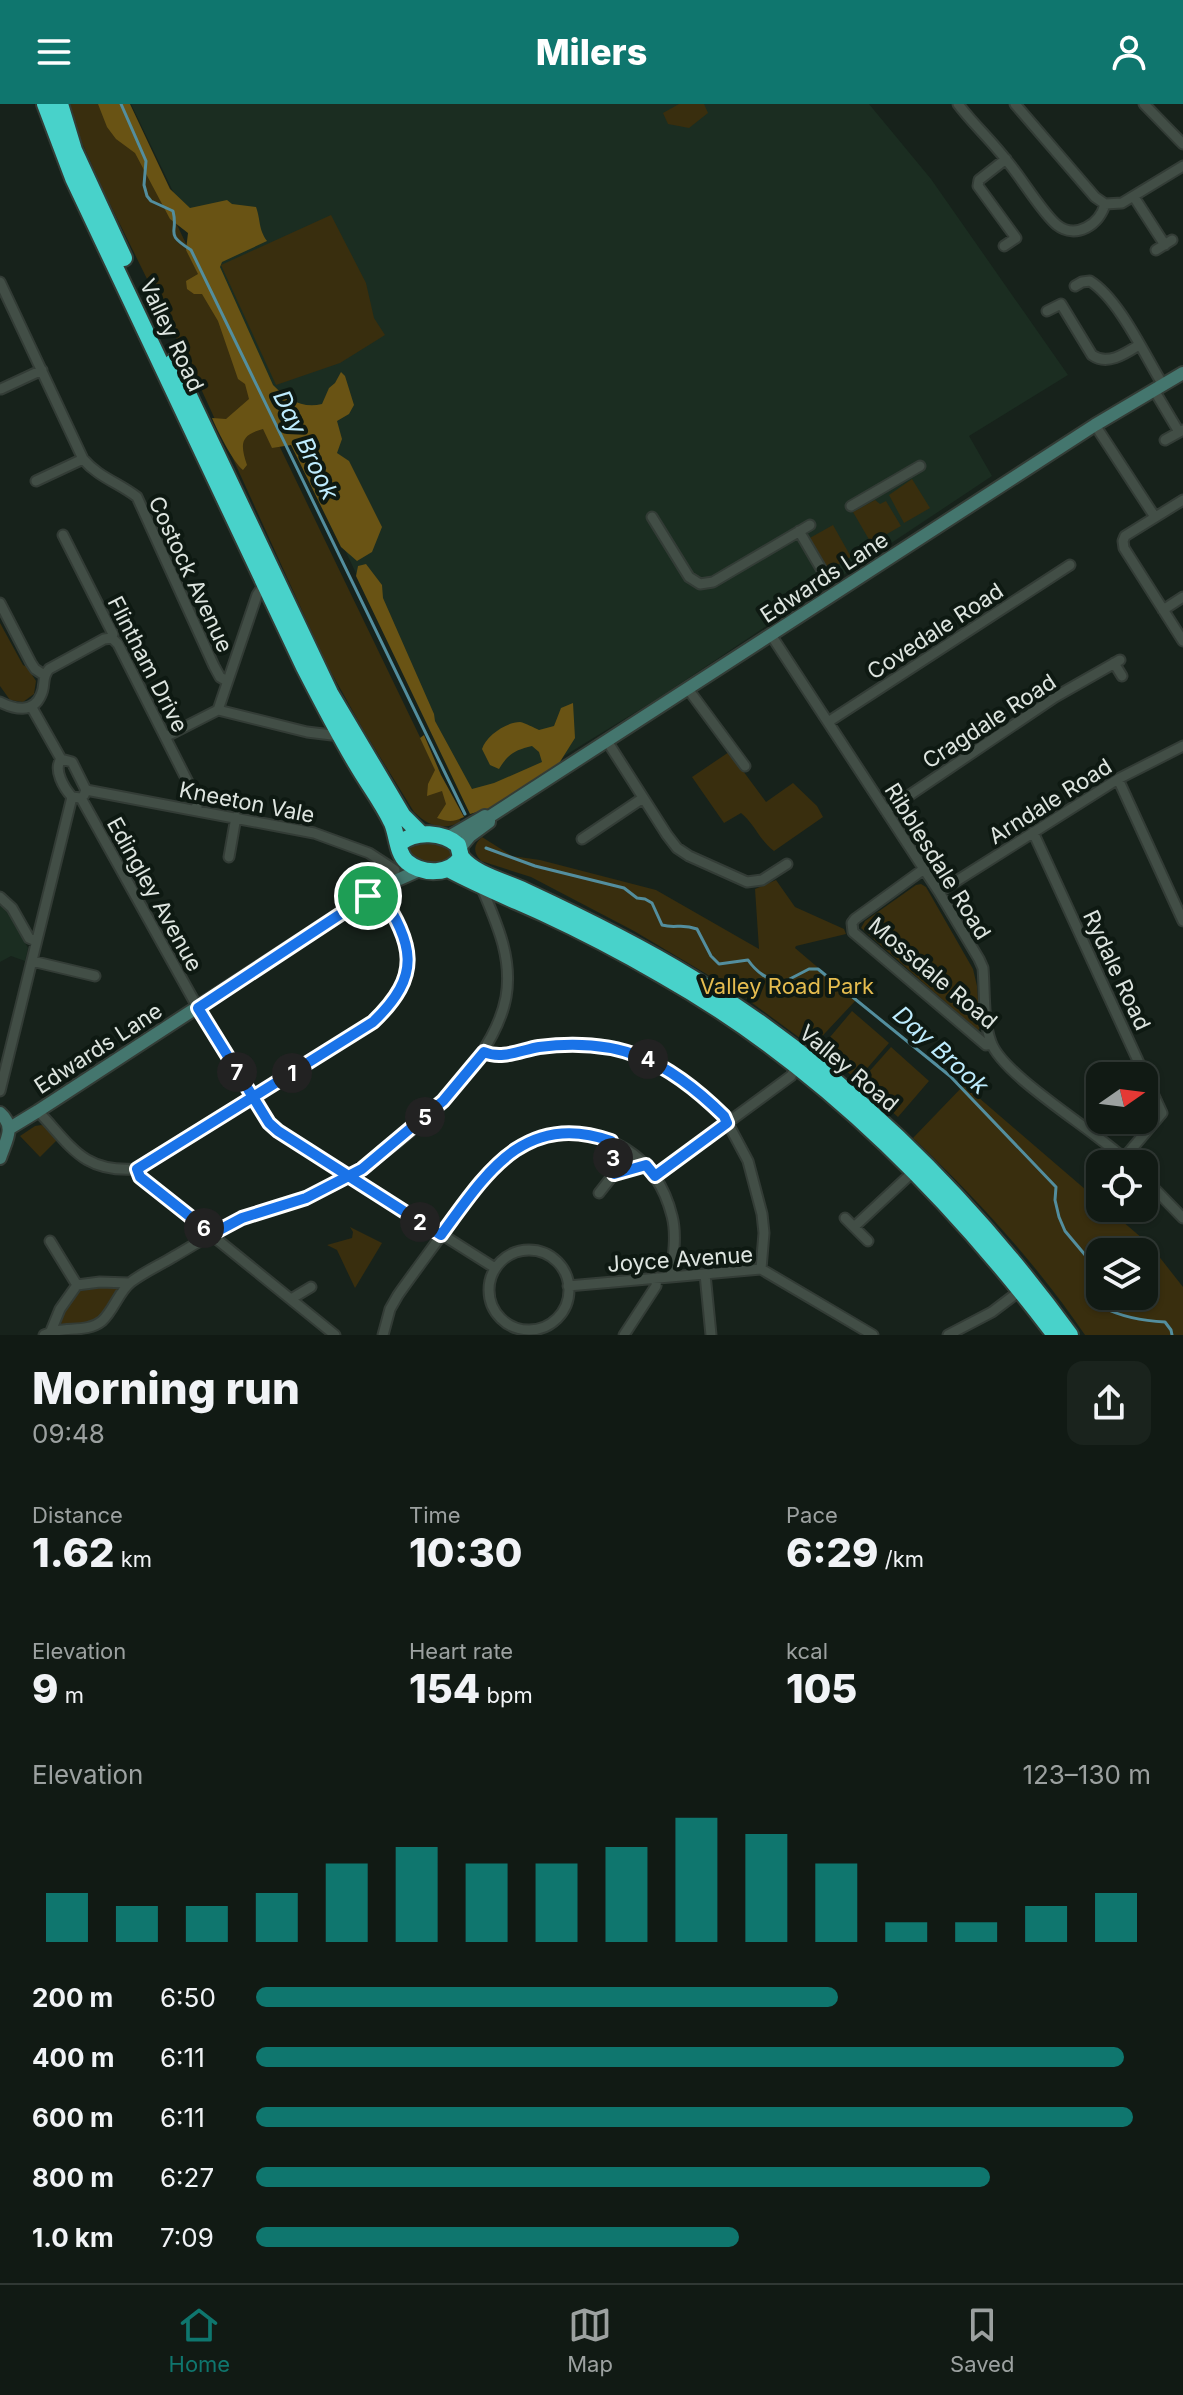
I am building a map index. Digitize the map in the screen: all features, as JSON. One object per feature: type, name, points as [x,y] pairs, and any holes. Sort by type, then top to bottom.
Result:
[{"type":"highway","name":"Valley Road","points":[[45,104],[73,178],[270,580],[346,721],[403,816],[421,834]]},
{"type":"highway","name":"Valley Road","points":[[60,104],[74,150],[270,580],[304,667],[340,736],[386,812],[399,857]]},
{"type":"highway","points":[[421,834],[455,853],[422,869],[399,857],[410,836],[421,834]]},
{"type":"highway","name":"Valley Road","points":[[455,853],[481,886],[562,922],[664,976],[745,1028],[796,1067],[918,1167],[980,1223],[1055,1335]]},
{"type":"highway","name":"Valley Road","points":[[455,853],[480,871],[622,939],[696,980],[798,1052],[877,1118],[918,1167]]},
{"type":"highway","name":"Valley Road","points":[[1025,1286],[1070,1335]]},
{"type":"street","points":[[958,104],[1056,224],[1071,231],[1087,228],[1097,221],[1105,204]]},
{"type":"street","points":[[1015,104],[1095,197],[1105,204],[1122,203],[1183,166]]},
{"type":"street","points":[[1144,104],[1183,144]]},
{"type":"street","points":[[1004,246],[1016,238],[978,186],[979,180],[1006,159]]},
{"type":"street","points":[[1134,197],[1164,245]]},
{"type":"street","points":[[1075,286],[1091,277],[1106,294],[1139,345],[1181,431],[1165,440]]},
{"type":"street","name":"Costock Avenue","points":[[0,282],[83,459],[92,470],[137,497],[214,666],[220,677],[227,681]]},
{"type":"street","points":[[1047,311],[1061,304],[1097,359],[1104,361],[1139,345]]},
{"type":"street","points":[[1,389],[42,370]]},
{"type":"street","name":"Edwards Lane","points":[[455,853],[485,816],[489,817],[1095,425],[1183,373]]},
{"type":"street","points":[[1095,425],[1155,517]]},
{"type":"street","points":[[36,481],[83,459]]},
{"type":"street","points":[[851,506],[880,494],[920,466]]},
{"type":"street","points":[[1183,500],[1125,536],[1123,541],[1124,548],[1183,641]]},
{"type":"street","points":[[652,517],[689,577],[700,584],[713,582],[810,525]]},
{"type":"street","points":[[799,531],[826,577]]},
{"type":"street","name":"Flintham Drive","points":[[63,535],[113,634],[112,638],[118,644],[195,796],[197,811]]},
{"type":"street","name":"Covedale Road","points":[[828,722],[1066,567],[1068,580]]},
{"type":"street","points":[[218,710],[257,595],[270,580]]},
{"type":"street","points":[[1163,610],[1183,597]]},
{"type":"street","points":[[0,603],[31,663],[44,675]]},
{"type":"street","name":"Ribblesdale Road","points":[[771,635],[939,892],[983,968],[991,1044]]},
{"type":"street","points":[[0,702],[17,709],[31,706],[41,696],[44,675],[49,669],[104,639],[112,638]]},
{"type":"street","name":"Cragdale Road","points":[[886,811],[1055,697],[1117,661],[1122,676]]},
{"type":"street","points":[[688,689],[745,766]]},
{"type":"street","name":"Edingley Avenue","points":[[31,706],[61,759],[72,762],[80,795]]},
{"type":"street","points":[[165,737],[218,710],[307,732],[340,736]]},
{"type":"street","points":[[607,741],[677,848],[747,882],[762,880],[779,865]]},
{"type":"street","name":"Arndale Road","points":[[939,892],[1118,779],[1183,746]]},
{"type":"street","name":"Edingley Avenue","points":[[61,759],[57,771],[80,795],[198,1008],[269,1123],[495,1268]]},
{"type":"street","points":[[1118,779],[1183,921]]},
{"type":"street","points":[[0,1091],[36,941],[80,795]]},
{"type":"street","name":"Kneeton Vale","points":[[80,795],[236,817],[324,836],[369,853],[399,857]]},
{"type":"street","points":[[585,833],[643,798]]},
{"type":"street","points":[[229,857],[236,817]]},
{"type":"street","name":"Rydale Road","points":[[1033,832],[1162,1113],[1135,1150]]},
{"type":"street","name":"Edwards Lane","points":[[374,894],[374,888],[389,878],[399,857]]},
{"type":"street","name":"Edwards Lane","points":[[10,1128],[374,894],[422,869]]},
{"type":"street","name":"Mossdale Road","points":[[924,869],[855,919],[853,932],[986,1045],[991,1044]]},
{"type":"street","points":[[48,1333],[81,1329],[101,1322],[129,1283],[212,1234],[242,1218],[306,1198],[362,1169],[443,1101],[484,1052],[499,1025],[508,981],[503,940],[481,886]]},
{"type":"street","points":[[38,1111],[82,1157],[98,1167],[114,1171],[137,1169],[373,1022],[399,992],[407,955],[405,938],[374,894]]},
{"type":"street","points":[[0,897],[13,909],[29,938],[36,941]]},
{"type":"street","points":[[32,961],[95,976]]},
{"type":"street","points":[[484,1052],[497,1056],[572,1043],[613,1047],[650,1060],[687,1082],[724,1116],[748,1161],[758,1191],[764,1233],[761,1269]]},
{"type":"street","points":[[991,1044],[1022,1078],[1113,1150]]},
{"type":"street","points":[[655,1176],[791,1076],[796,1067]]},
{"type":"street","points":[[0,1113],[10,1128],[0,1158]]},
{"type":"street","points":[[383,1335],[390,1309],[398,1295],[486,1174],[514,1149],[536,1139],[560,1134],[587,1134],[611,1141],[630,1151],[655,1176],[673,1218],[671,1277]]},
{"type":"street","points":[[611,1141],[614,1174]]},
{"type":"street","points":[[599,1193],[614,1174],[646,1165]]},
{"type":"street","points":[[854,1227],[918,1167]]},
{"type":"street","points":[[137,1169],[140,1177],[335,1335]]},
{"type":"street","points":[[1158,1192],[1183,1218]]},
{"type":"street","points":[[845,1218],[868,1241]]},
{"type":"street","points":[[50,1241],[77,1285]]},
{"type":"street","points":[[540,1252],[559,1265],[568,1286],[561,1313],[539,1332],[515,1328],[504,1322],[491,1303],[489,1291],[495,1268],[510,1255],[540,1252]]},
{"type":"street","name":"Joyce Avenue","points":[[568,1286],[761,1269],[873,1335]]},
{"type":"street","points":[[705,1274],[711,1335]]},
{"type":"street","points":[[624,1335],[656,1286],[657,1278]]},
{"type":"street","points":[[48,1333],[77,1285],[129,1283]]},
{"type":"street","points":[[948,1335],[992,1312],[1025,1286]]},
{"type":"street","points":[[291,1299],[311,1287]]},
{"type":"shaded area","points":[[98,104],[130,104],[170,189],[190,208],[227,200],[232,204],[256,207],[267,241],[222,262],[220,267],[278,390],[301,404],[322,404],[341,372],[345,376],[354,405],[349,414],[337,421],[342,439],[337,453],[349,461],[382,527],[372,552],[357,561],[341,547],[291,445],[272,448],[263,429],[250,434],[243,446],[247,465],[243,470],[226,446],[212,418],[226,419],[249,399],[245,384],[238,379],[218,321],[202,294],[194,294],[187,289],[186,281],[198,274],[186,250],[188,233],[170,219],[135,153],[116,139],[107,127]]},
{"type":"shaded area","points":[[131,104],[869,104],[931,179],[1068,375],[969,436],[992,476],[657,699],[471,813]]},
{"type":"shaded area","points":[[366,564],[382,585],[383,598],[435,721],[472,789],[542,762],[539,752],[532,746],[512,753],[499,769],[490,765],[482,749],[492,735],[515,723],[539,730],[554,726],[561,708],[573,703],[575,738],[558,765],[494,807],[470,814],[356,576],[358,566]]},
{"type":"shaded area","points":[[424,735],[464,817],[451,821],[437,818],[446,804],[442,791],[427,796],[428,784],[435,770],[420,738]]},
{"type":"shaded area","points":[[0,903],[10,914],[28,948],[25,961],[11,956],[0,962]]},
{"type":"green space","points":[[70,104],[120,104],[276,439],[461,822],[436,826],[414,812],[327,665],[197,380],[104,192],[79,136]]},
{"type":"green space","points":[[679,104],[704,104],[708,113],[689,128],[668,124],[663,113]]},
{"type":"green space","points":[[331,215],[366,283],[374,318],[385,335],[340,363],[276,385],[221,265]]},
{"type":"green space","points":[[912,479],[930,508],[904,523],[889,495]]},
{"type":"green space","points":[[875,500],[880,504],[886,501],[901,526],[871,543],[853,512]]},
{"type":"green space","points":[[833,525],[851,557],[827,571],[808,539]]},
{"type":"green space","points":[[0,623],[23,665],[36,681],[34,694],[23,702],[10,700],[0,686]]},
{"type":"green space","points":[[729,752],[766,802],[793,783],[817,806],[823,817],[774,851],[741,813],[724,823],[692,777]]},
{"type":"green space","name":"Valley Road Park","points":[[482,837],[512,856],[540,860],[656,890],[759,949],[755,889],[776,880],[795,907],[844,929],[846,934],[795,948],[856,1000],[812,1047],[740,994],[634,931],[531,877],[481,861],[475,849]]},
{"type":"green space","points":[[415,839],[448,844],[454,856],[443,865],[417,860],[408,848]]},
{"type":"green space","points":[[921,884],[926,887],[973,969],[977,986],[978,1031],[861,928],[865,921]]},
{"type":"green space","points":[[852,1011],[889,1043],[857,1080],[820,1049]]},
{"type":"green space","points":[[891,1047],[929,1081],[898,1117],[859,1083]]},
{"type":"green space","points":[[964,1085],[1086,1190],[1086,1222],[1123,1222],[1142,1238],[1086,1238],[1086,1310],[1158,1310],[1158,1255],[1183,1287],[1183,1335],[1085,1335],[1046,1282],[960,1184],[913,1138]]},
{"type":"green space","points":[[41,1125],[58,1139],[40,1157],[20,1136]]},
{"type":"green space","points":[[350,1227],[382,1243],[355,1288],[337,1250],[327,1245],[352,1238]]},
{"type":"green space","points":[[117,1286],[118,1291],[108,1308],[96,1319],[81,1325],[61,1324],[63,1314],[80,1291]]},
{"type":"waterway","name":"Day Brook","points":[[121,104],[146,161],[144,185],[147,196],[173,211],[175,236],[191,250],[465,814]]},
{"type":"waterway","name":"Day Brook","points":[[486,848],[535,866],[624,888],[637,898],[652,903],[662,925],[697,929],[711,956],[719,964],[748,960],[763,975],[782,983],[809,969],[818,969],[950,1076],[1056,1187],[1059,1217],[1065,1231],[1091,1262],[1102,1307],[1132,1318],[1165,1322],[1172,1335]]},
{"type":"route","points":[[368,896],[198,1008],[253,1097],[137,1169],[140,1177],[212,1234],[242,1218],[306,1198],[349,1176],[362,1169],[443,1101],[484,1052],[497,1056],[572,1043],[613,1047],[650,1060],[687,1082],[724,1116],[727,1123],[655,1176],[646,1165],[614,1174],[611,1141],[596,1136],[578,1133],[536,1139],[514,1149],[493,1166],[441,1235],[349,1176],[278,1131],[269,1123],[253,1097],[373,1022],[399,992],[405,974],[405,938],[380,892],[368,896]]}]
